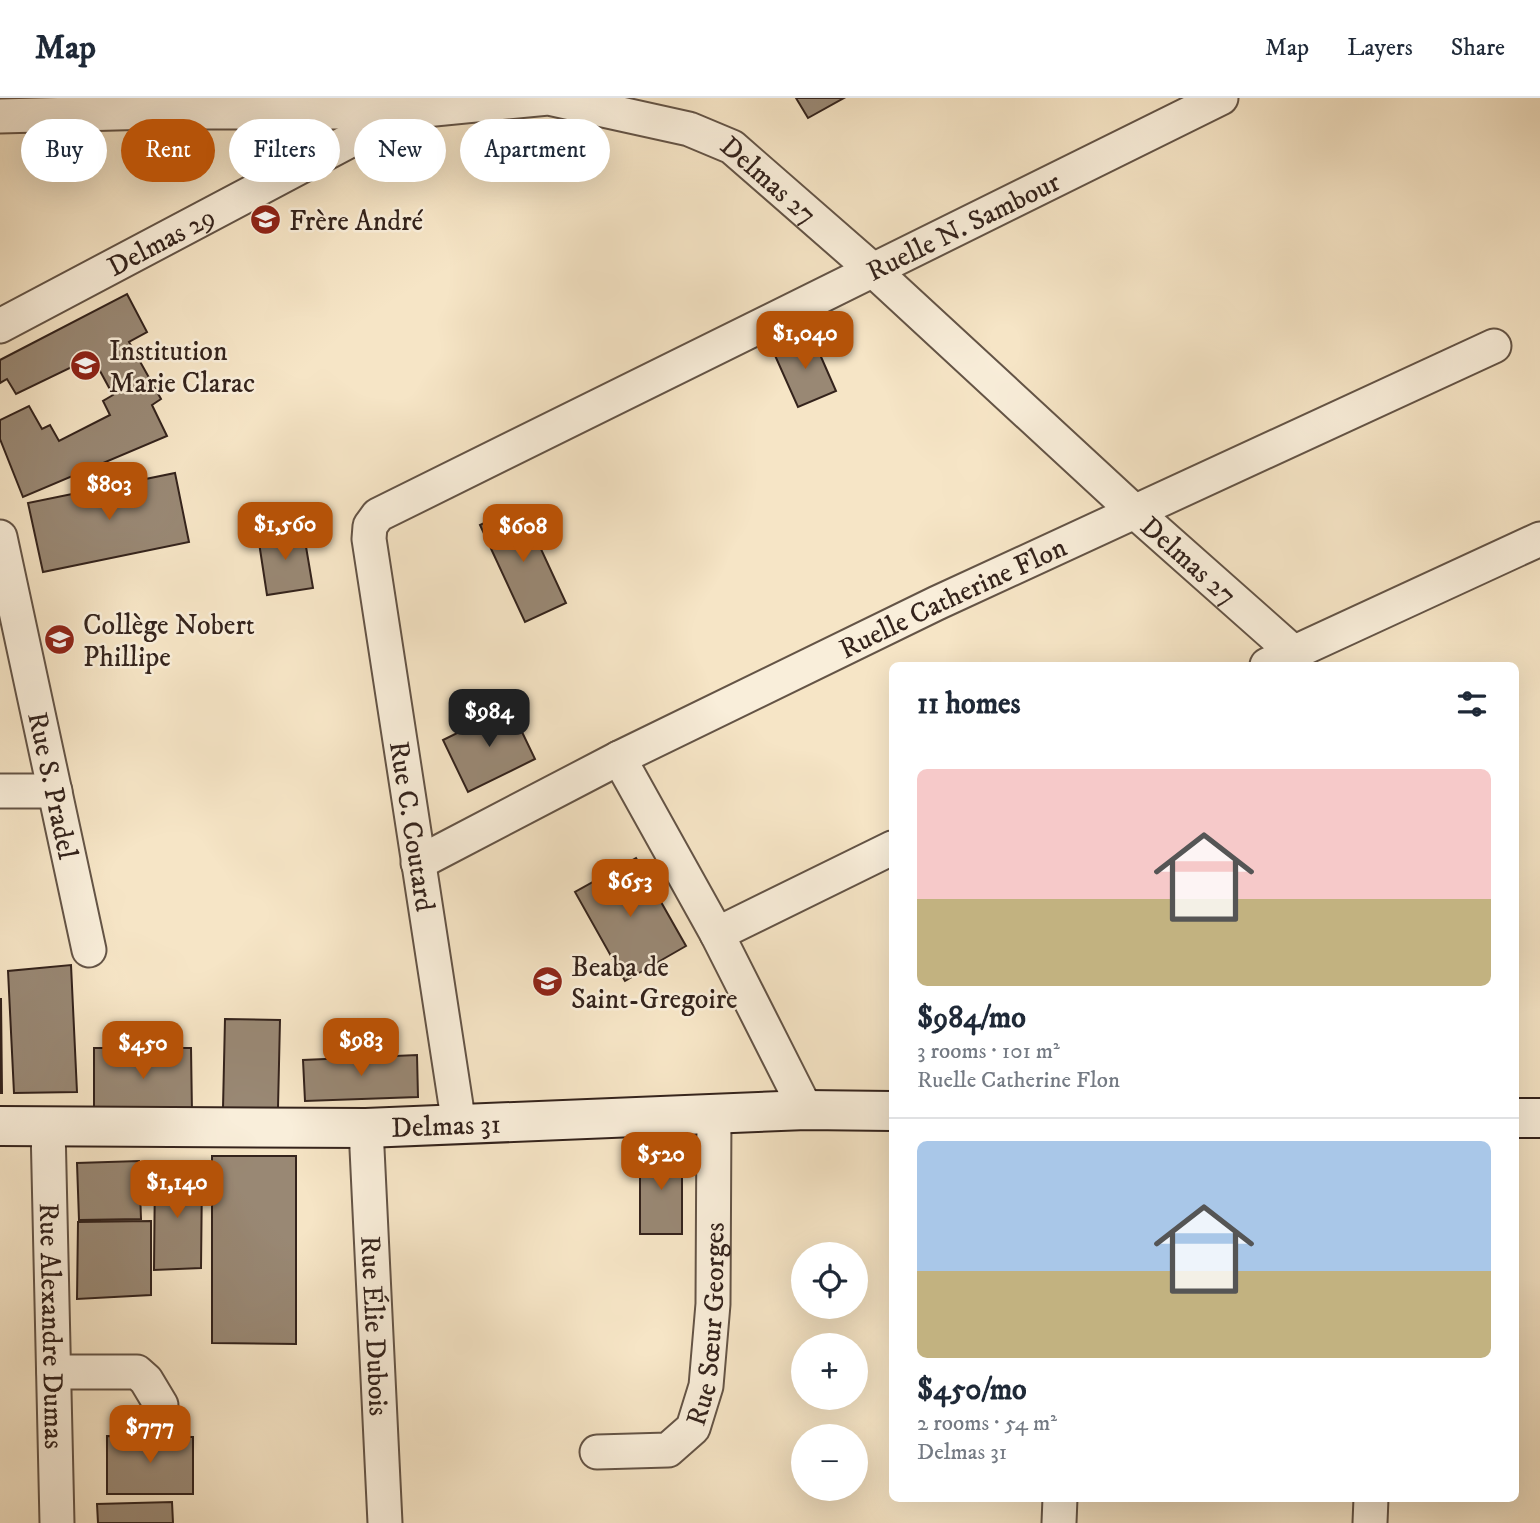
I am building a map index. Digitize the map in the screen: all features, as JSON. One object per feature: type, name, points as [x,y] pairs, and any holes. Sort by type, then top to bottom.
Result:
[{"type":"street","name":"Delmas 29","points":[[0,326],[434,98]]},
{"type":"street","name":"Delmas 27","points":[[0,116],[155,112],[404,112],[548,98],[690,128],[732,147],[874,271],[1135,512],[1280,659]]},
{"type":"street","name":"Ruelle N. Sambour","points":[[370,526],[378,515],[1221,98]]},
{"type":"street","name":"Ruelle Catherine Flon","points":[[418,863],[619,758],[937,603],[1494,346]]},
{"type":"street","name":"Rue C. Coutard","points":[[370,526],[369,539],[459,1125]]},
{"type":"street","name":"Rue S. Pradel","points":[[0,537],[89,950]]},
{"type":"street","points":[[1280,659],[1540,538]]},
{"type":"street","points":[[619,758],[718,933],[806,1110]]},
{"type":"street","points":[[0,791],[55,791]]},
{"type":"street","points":[[718,933],[889,849]]},
{"type":"street","name":"Delmas 31","points":[[0,1126],[366,1128],[806,1110],[889,1111]]},
{"type":"street","name":"Rue Sœur Georges","points":[[597,1451],[668,1450],[693,1428],[706,1386],[713,1304],[714,1114]]},
{"type":"street","points":[[1519,1118],[1540,1118]]},
{"type":"street","name":"Rue Alexandre Dumas","points":[[48,1126],[57,1523]]},
{"type":"street","name":"Rue Élie Dubois","points":[[366,1128],[385,1523]]},
{"type":"street","points":[[54,1372],[137,1372],[146,1380],[160,1405]]},
{"type":"street","points":[[1059,1523],[1060,1502]]},
{"type":"street","points":[[1370,1523],[1371,1502]]},
{"type":"building","points":[[796,98],[844,98],[808,118]]},
{"type":"building","points":[[127,294],[147,332],[129,342],[161,399],[152,405],[167,436],[23,497],[0,439],[0,420],[29,406],[42,429],[50,425],[59,441],[110,415],[103,401],[113,395],[100,371],[91,377],[82,362],[16,394],[7,379],[0,383],[0,360]]},
{"type":"building","points":[[811,334],[836,391],[798,407],[773,351]]},
{"type":"building","points":[[175,473],[189,542],[43,572],[28,503]]},
{"type":"building","points":[[521,506],[566,603],[525,622],[480,525]]},
{"type":"building","points":[[303,529],[313,588],[267,595],[258,536]]},
{"type":"building","points":[[510,707],[535,759],[468,792],[443,740]]},
{"type":"building","points":[[636,858],[686,946],[625,981],[575,892]]},
{"type":"building","points":[[71,965],[77,1092],[14,1093],[8,971]]},
{"type":"building","points":[[1,999],[2,1093],[0,1093]]},
{"type":"building","points":[[225,1019],[280,1020],[278,1108],[223,1108]]},
{"type":"building","points":[[94,1048],[191,1048],[192,1113],[94,1113]]},
{"type":"building","points":[[417,1055],[418,1097],[305,1101],[303,1060]]},
{"type":"building","points":[[640,1149],[682,1149],[682,1234],[640,1234]]},
{"type":"building","points":[[212,1156],[296,1156],[296,1344],[212,1343]]},
{"type":"building","points":[[139,1161],[141,1219],[79,1220],[77,1163]]},
{"type":"building","points":[[184,1168],[184,1177],[202,1176],[201,1268],[154,1270],[155,1169]]},
{"type":"building","points":[[151,1221],[151,1295],[77,1299],[78,1222]]},
{"type":"building","points":[[107,1436],[193,1437],[193,1494],[107,1494]]},
{"type":"building","points":[[172,1502],[173,1523],[98,1523],[97,1504]]},
{"type":"place","name":"Frère André","points":[[266,220]]},
{"type":"place","name":"Institution Marie Clarac","points":[[86,366]]},
{"type":"place","name":"Collège Nobert Phillipe","points":[[60,640]]},
{"type":"place","name":"Beaba de Saint-Gregoire","points":[[548,982]]}]
